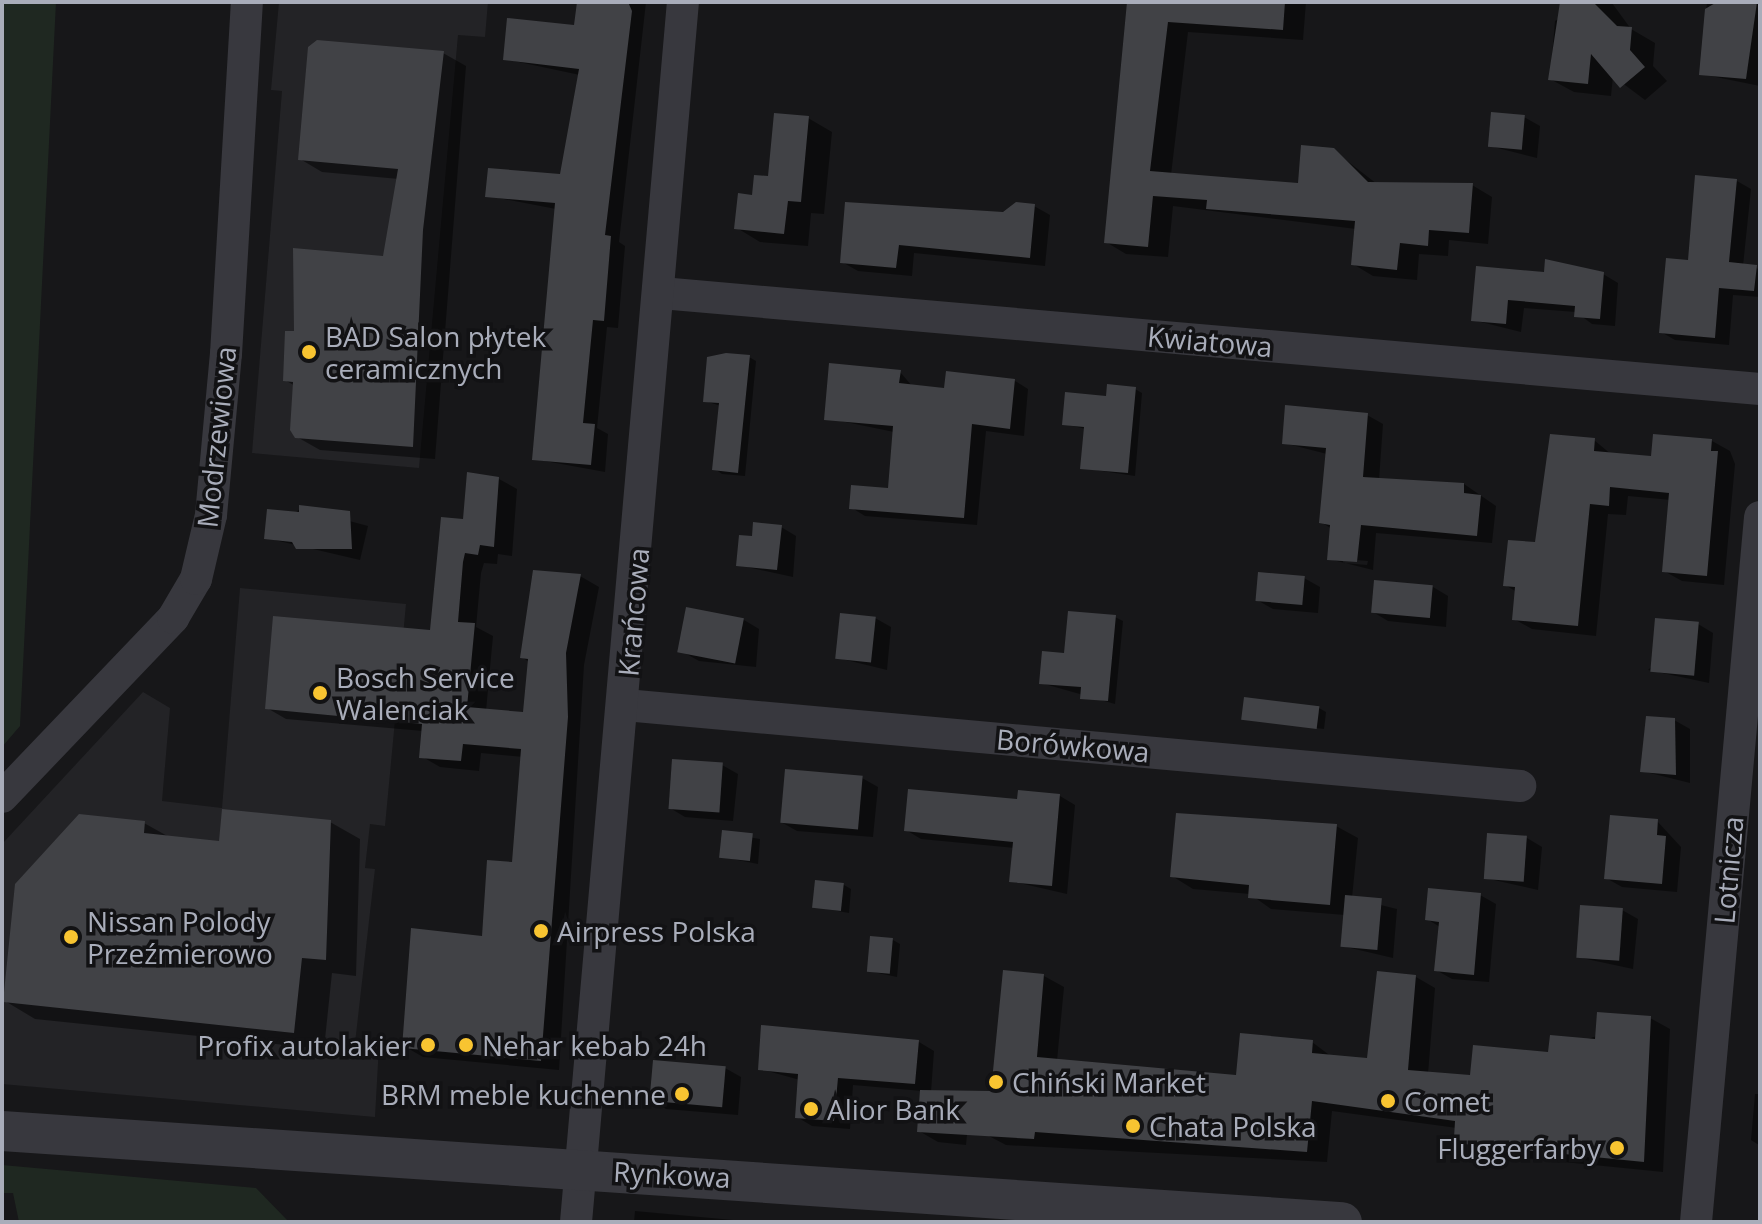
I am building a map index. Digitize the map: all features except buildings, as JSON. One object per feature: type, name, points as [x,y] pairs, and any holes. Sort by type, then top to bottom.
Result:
[{"type":"street","name":"Modrzewiowa","points":[[2,797],[173,618],[196,579],[211,515],[226,354],[247,2]]},
{"type":"street","name":"Krańcowa","points":[[576,1222],[625,705],[683,2]]},
{"type":"street","name":"Kwiatowa","points":[[661,293],[1760,389]]},
{"type":"street","name":"Lotnicza","points":[[1696,1222],[1760,517]]},
{"type":"street","name":"Borówkowa","points":[[625,705],[1520,786]]},
{"type":"street","name":"Rynkowa","points":[[2,1131],[1342,1222]]},
{"type":"shaded area","points":[[2,2],[56,2],[20,726],[2,747]]},
{"type":"shaded area","points":[[279,2],[488,2],[485,37],[458,35],[419,468],[252,453],[282,91],[271,90]]},
{"type":"shaded area","points":[[240,588],[406,604],[385,826],[370,824],[365,868],[375,869],[355,1043],[379,1045],[375,1117],[2,1084],[2,844],[143,692],[170,708],[162,801],[222,808]]},
{"type":"shaded area","points":[[2,1165],[256,1188],[289,1222],[19,1222],[13,1193],[2,1193]]},
{"type":"place","name":"BAD Salon płytek ceramicznych","points":[[309,352]]},
{"type":"place","name":"Bosch Service Walenciak","points":[[320,693]]},
{"type":"place","name":"Airpress Polska","points":[[541,931]]},
{"type":"place","name":"Nissan Polody Przeźmierowo","points":[[71,937]]},
{"type":"place","name":"Profix autolakier","points":[[428,1045]]},
{"type":"place","name":"Nehar kebab 24h","points":[[466,1045]]},
{"type":"place","name":"Chiński Market","points":[[996,1082]]},
{"type":"place","name":"BRM meble kuchenne","points":[[682,1094]]},
{"type":"place","name":"Comet","points":[[1388,1101]]},
{"type":"place","name":"Alior Bank","points":[[811,1109]]},
{"type":"place","name":"Chata Polska","points":[[1133,1126]]},
{"type":"place","name":"Fluggerfarby","points":[[1617,1148]]}]
